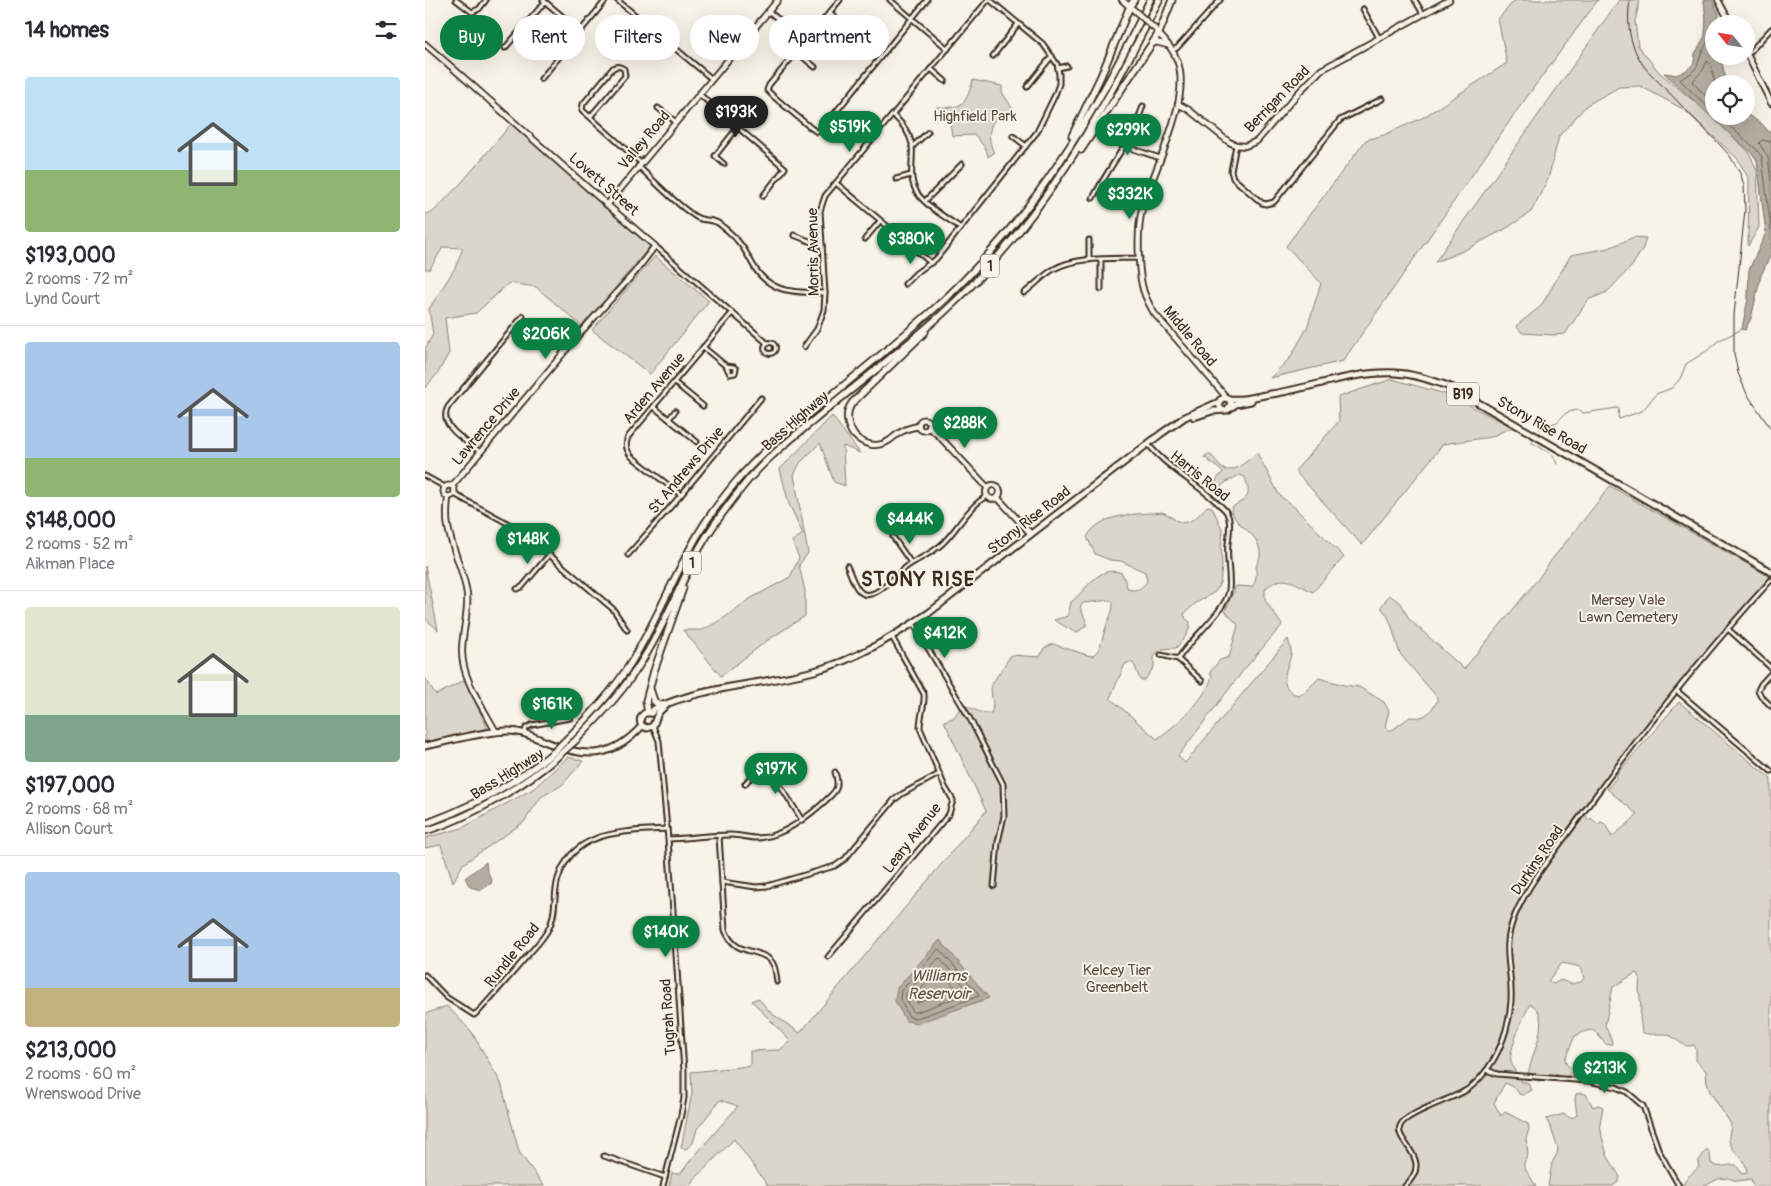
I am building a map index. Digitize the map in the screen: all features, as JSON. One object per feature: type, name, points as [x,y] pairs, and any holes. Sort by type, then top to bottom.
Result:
[{"type":"highway","points":[[1050,176],[1133,9],[1134,0]]},
{"type":"highway","name":"Bass Highway","points":[[425,830],[454,820],[504,794],[545,768],[564,742],[605,700],[643,643],[697,536],[737,481],[789,430],[935,308],[962,282],[1020,217],[1050,176],[1085,122],[1150,0]]},
{"type":"highway","name":"Bass Highway","points":[[425,824],[493,794],[556,755],[575,741],[610,706],[635,671],[657,634],[699,549],[727,506],[751,476],[968,290],[1036,210],[1075,154],[1138,42],[1159,0]]},
{"type":"highway","points":[[1036,210],[1071,165],[1149,46],[1172,0]]},
{"type":"highway","points":[[853,434],[847,419],[852,402],[917,341],[941,314]]},
{"type":"highway","points":[[649,713],[646,704],[653,670],[699,549]]},
{"type":"highway","points":[[650,687],[654,701],[659,705],[666,704]]},
{"type":"highway","points":[[425,820],[449,811],[462,809]]},
{"type":"main road","name":"Stony Rise Road","points":[[1228,398],[1245,399],[1373,373],[1396,373],[1416,376],[1451,387],[1771,572]]},
{"type":"main road","name":"Stony Rise Road","points":[[1229,409],[1236,404],[1281,392]]},
{"type":"main road","name":"B19","points":[[1219,401],[1228,398]]},
{"type":"main road","points":[[1228,398],[1231,404],[1229,409]]},
{"type":"main road","name":"Stony Rise Road","points":[[649,713],[666,704],[690,696],[816,671],[845,660],[892,637],[930,612],[1147,444],[1185,417],[1219,401]]},
{"type":"main road","points":[[1219,401],[1221,409]]},
{"type":"main road","name":"Stony Rise Road","points":[[1175,424],[1221,409]]},
{"type":"main road","name":"B19","points":[[1221,409],[1229,409]]},
{"type":"main road","name":"Stony Rise Road","points":[[655,718],[666,704]]},
{"type":"main road","points":[[642,726],[640,718],[644,714],[649,713],[655,718]]},
{"type":"main road","name":"B19","points":[[653,726],[655,718]]},
{"type":"main road","points":[[425,746],[509,731],[525,733],[572,752],[595,754],[625,742],[642,726]]},
{"type":"main road","points":[[642,726],[648,728],[653,726]]},
{"type":"street","points":[[456,0],[472,12],[479,9],[486,0]]},
{"type":"street","points":[[585,25],[606,0]]},
{"type":"street","points":[[617,0],[712,79]]},
{"type":"street","name":"Valley Road","points":[[607,205],[778,0]]},
{"type":"street","points":[[829,14],[840,0]]},
{"type":"street","points":[[890,0],[948,49]]},
{"type":"street","points":[[889,47],[927,0]]},
{"type":"street","points":[[905,284],[916,273],[931,263],[1037,132],[1059,84],[1058,68],[1043,44],[989,0]]},
{"type":"street","name":"Morris Avenue","points":[[804,347],[817,329],[824,310],[825,294],[820,210],[825,196],[989,0]]},
{"type":"street","name":"Middle Road","points":[[1122,0],[1157,31],[1169,45],[1177,61],[1181,90],[1140,220],[1142,284],[1154,314],[1228,398]]},
{"type":"street","points":[[1172,50],[1177,48],[1220,0]]},
{"type":"street","points":[[1415,0],[1423,14]]},
{"type":"street","name":"Berrigan Road","points":[[1178,104],[1189,110],[1229,142],[1245,146],[1257,141],[1299,92],[1321,70],[1449,0]]},
{"type":"street","points":[[1718,0],[1726,15]]},
{"type":"street","points":[[505,48],[544,1],[561,15]]},
{"type":"street","points":[[1363,9],[1379,38]]},
{"type":"street","points":[[768,11],[773,15]]},
{"type":"street","points":[[993,56],[1018,24]]},
{"type":"street","points":[[1755,45],[1771,29]]},
{"type":"street","points":[[1149,46],[1156,42],[1169,45]]},
{"type":"street","name":"Lovett Street","points":[[425,44],[767,343]]},
{"type":"street","points":[[1027,88],[1052,56]]},
{"type":"street","points":[[541,79],[556,60]]},
{"type":"street","points":[[790,60],[767,90],[780,103],[817,132],[822,129],[878,60]]},
{"type":"street","points":[[807,60],[815,67]]},
{"type":"street","points":[[1753,65],[1771,102]]},
{"type":"street","points":[[590,117],[625,76],[622,67],[617,66],[613,68],[583,104],[582,110],[687,211],[698,218],[717,223],[737,238],[759,276],[768,283],[789,291],[825,294]]},
{"type":"street","points":[[1058,68],[1067,66]]},
{"type":"street","points":[[931,69],[945,81]]},
{"type":"street","points":[[699,94],[785,168],[763,196]]},
{"type":"street","points":[[1236,145],[1231,171],[1233,178],[1262,203],[1269,204],[1273,202],[1340,120],[1381,99]]},
{"type":"street","points":[[1093,198],[1106,173],[1137,125],[1143,106]]},
{"type":"street","points":[[658,108],[676,122]]},
{"type":"street","points":[[893,115],[903,124],[910,138],[912,147],[911,175],[917,193],[961,228]]},
{"type":"street","points":[[724,164],[715,156],[738,128]]},
{"type":"street","points":[[912,147],[928,132]]},
{"type":"street","points":[[1013,136],[1026,146]]},
{"type":"street","points":[[1123,146],[1160,158]]},
{"type":"street","points":[[925,201],[962,164]]},
{"type":"street","points":[[896,179],[911,175]]},
{"type":"street","points":[[836,183],[931,263]]},
{"type":"street","points":[[865,239],[880,221]]},
{"type":"street","points":[[794,235],[822,246]]},
{"type":"street","points":[[1089,240],[1089,260]]},
{"type":"street","name":"Lawrence Drive","points":[[452,486],[581,332],[635,272],[655,246]]},
{"type":"street","points":[[1024,294],[1057,267],[1089,260],[1140,258]]},
{"type":"street","points":[[1101,260],[1101,289]]},
{"type":"street","name":"Arden Avenue","points":[[681,495],[631,456],[626,450],[628,437],[675,383],[703,347],[719,331],[732,312]]},
{"type":"street","points":[[480,452],[447,425],[445,414],[448,407],[523,316]]},
{"type":"street","points":[[703,347],[726,366]]},
{"type":"street","points":[[675,383],[703,406]]},
{"type":"street","name":"Middle Road","points":[[1216,386],[1219,401]]},
{"type":"street","name":"St Andrews Drive","points":[[628,555],[681,495],[761,398]]},
{"type":"street","points":[[654,407],[697,442]]},
{"type":"street","points":[[669,419],[675,412]]},
{"type":"street","points":[[919,426],[920,421],[925,419],[929,422],[929,427],[987,487]]},
{"type":"street","points":[[853,434],[859,440],[873,446],[888,442],[903,430],[919,426]]},
{"type":"street","points":[[919,426],[923,430],[927,430],[929,427]]},
{"type":"street","name":"Harris Road","points":[[1147,444],[1160,458],[1225,509],[1230,524],[1227,546],[1229,592],[1221,609],[1185,648],[1178,659]]},
{"type":"street","points":[[425,476],[445,487],[452,486],[455,488],[454,494]]},
{"type":"street","points":[[994,484],[998,486],[1000,493],[997,497],[990,499],[985,491],[987,487],[994,484]]},
{"type":"street","points":[[445,487],[444,492],[448,496],[448,528],[467,594],[463,635],[464,669],[496,732]]},
{"type":"street","points":[[448,496],[453,496],[454,494]]},
{"type":"street","points":[[454,494],[520,530],[613,609],[627,630]]},
{"type":"street","points":[[847,566],[858,589],[863,594],[868,595],[890,583],[911,563],[931,554],[979,502],[987,496]]},
{"type":"street","points":[[997,497],[1031,534]]},
{"type":"street","points":[[893,537],[911,563]]},
{"type":"street","points":[[517,589],[522,587],[549,555]]},
{"type":"street","name":"Durkins Road","points":[[1405,1186],[1415,1175],[1416,1165],[1415,1158],[1399,1131],[1404,1120],[1427,1107],[1472,1087],[1494,1060],[1500,1046],[1511,1002],[1507,958],[1509,929],[1529,888],[1595,796],[1677,690],[1771,580]]},
{"type":"street","points":[[913,623],[970,719],[1003,784],[1004,816],[998,842],[994,886]]},
{"type":"street","points":[[1728,629],[1771,668]]},
{"type":"street","name":"Leary Avenue","points":[[828,957],[949,814],[953,800],[939,774],[920,728],[920,718],[925,703],[924,694],[892,637]]},
{"type":"street","points":[[1161,655],[1178,659],[1202,681]]},
{"type":"street","points":[[1771,673],[1758,690],[1771,706]]},
{"type":"street","points":[[1677,690],[1771,771]]},
{"type":"street","points":[[525,733],[526,728],[530,726],[570,718]]},
{"type":"street","name":"Tugrah Road","points":[[653,726],[659,741],[668,839],[684,1071],[684,1098],[663,1186]]},
{"type":"street","points":[[745,784],[749,779],[765,771],[773,774],[802,820]]},
{"type":"street","points":[[668,839],[733,835],[763,837],[776,834],[809,816],[838,788],[835,772]]},
{"type":"street","points":[[722,882],[756,887],[767,886],[835,866],[845,859],[893,800],[939,774]]},
{"type":"street","name":"Rundle Road","points":[[425,975],[446,997],[474,1015],[545,935],[553,917],[557,880],[566,862],[578,848],[592,839],[609,834],[667,829]]},
{"type":"street","points":[[719,836],[725,930],[729,939],[735,945],[746,951],[768,958],[774,965],[777,982]]},
{"type":"street","points":[[1487,1070],[1497,1074],[1588,1082],[1616,1087],[1627,1092],[1643,1106],[1659,1151],[1679,1186]]},
{"type":"street","points":[[604,1156],[665,1177]]},
{"type":"green space","points":[[1515,0],[1598,0],[1518,109],[1343,361],[1270,378],[1290,358],[1307,328],[1321,283],[1286,246],[1366,140],[1384,135],[1422,118],[1507,63],[1498,19]]},
{"type":"green space","points":[[1619,0],[1640,0],[1635,21],[1638,46],[1659,72],[1696,103],[1664,73],[1677,75],[1687,70],[1694,63],[1695,54],[1705,36],[1705,65],[1722,65],[1725,75],[1705,75],[1705,125],[1755,125],[1755,120],[1771,134],[1771,254],[1761,275],[1751,318],[1745,330],[1742,329],[1748,299],[1749,270],[1766,233],[1757,160],[1751,151],[1734,138],[1749,152],[1757,171],[1759,227],[1748,246],[1749,179],[1737,158],[1683,109],[1640,86],[1619,87],[1587,105],[1559,136],[1548,179],[1531,212],[1507,228],[1463,251],[1435,262]]},
{"type":"green space","points":[[1704,0],[1712,0],[1719,14],[1706,15]]},
{"type":"green space","name":"Highfield Park","points":[[973,80],[1002,86],[1002,92],[1014,111],[1000,115],[994,120],[990,129],[990,139],[994,153],[988,157],[986,149],[975,135],[952,136],[950,122],[935,109],[937,107],[958,106],[962,103],[968,95]]},
{"type":"green space","points":[[512,123],[650,246],[583,327],[536,287],[509,283],[476,313],[445,318],[449,353],[438,373],[425,388],[425,349],[433,334],[429,309],[455,268],[463,248],[443,247],[430,269],[425,269],[425,214],[433,212],[463,181]]},
{"type":"green space","points":[[1634,237],[1646,238],[1643,248],[1632,266],[1607,292],[1588,300],[1565,334],[1522,333],[1516,326],[1541,306],[1571,255],[1609,248]]},
{"type":"green space","points":[[655,256],[709,301],[650,374],[592,330]]},
{"type":"green space","points":[[1392,379],[1449,395],[1512,427],[1491,437],[1443,444],[1362,545],[1295,471],[1339,421],[1338,397]]},
{"type":"green space","points":[[832,416],[860,453],[843,446],[845,486],[834,482],[820,443],[800,463],[794,475],[808,553],[799,565],[805,591],[805,616],[768,640],[721,676],[683,630],[703,630],[724,618],[748,600],[790,577],[799,558],[792,541],[803,534],[789,504],[780,469]]},
{"type":"green space","points":[[1257,453],[1280,496],[1293,506],[1344,557],[1313,592],[1283,580],[1271,584],[1265,589],[1265,600],[1282,625],[1242,672],[1178,756],[1185,763],[1288,639],[1291,653],[1285,682],[1287,687],[1297,695],[1305,692],[1319,678],[1359,687],[1384,702],[1389,711],[1385,726],[1388,730],[1392,730],[1410,717],[1426,715],[1437,702],[1437,697],[1400,654],[1391,624],[1381,607],[1389,595],[1401,603],[1409,619],[1464,669],[1538,579],[1610,486],[1770,577],[1671,694],[1584,807],[1588,821],[1591,818],[1598,824],[1601,822],[1605,824],[1612,837],[1635,817],[1637,814],[1607,789],[1617,777],[1616,775],[1679,702],[1771,779],[1771,1186],[1753,1186],[1751,1179],[1737,1181],[1728,1178],[1718,1179],[1705,1186],[1682,1186],[1688,1177],[1699,1167],[1698,1162],[1707,1149],[1710,1153],[1711,1163],[1714,1165],[1736,1165],[1742,1174],[1747,1173],[1746,1168],[1729,1141],[1731,1124],[1710,1092],[1706,1071],[1696,1060],[1694,1045],[1684,1045],[1666,1034],[1642,1032],[1640,978],[1638,973],[1613,987],[1605,1025],[1612,1044],[1607,1045],[1591,1030],[1575,1036],[1565,1059],[1566,1064],[1574,1071],[1566,1076],[1553,1073],[1538,1081],[1528,1075],[1539,1037],[1540,1026],[1540,1017],[1537,1009],[1530,1004],[1514,1041],[1511,1061],[1522,1082],[1527,1082],[1532,1090],[1523,1095],[1519,1094],[1516,1089],[1505,1083],[1494,1103],[1501,1116],[1505,1112],[1528,1124],[1529,1129],[1526,1139],[1528,1154],[1524,1167],[1536,1186],[768,1186],[734,1139],[688,1186],[669,1186],[672,1173],[681,1173],[738,1106],[720,1100],[697,1129],[693,1143],[686,1149],[681,1148],[692,1093],[691,1072],[750,1066],[750,1051],[780,1050],[790,1041],[752,1001],[758,998],[771,1013],[800,1033],[986,811],[944,721],[953,718],[962,706],[982,713],[991,713],[993,706],[992,684],[1011,655],[1040,657],[1044,648],[1053,644],[1092,656],[1100,647],[1112,613],[1113,603],[1110,600],[1083,603],[1080,607],[1086,621],[1086,626],[1076,633],[1054,620],[1068,616],[1071,602],[1100,575],[1114,571],[1122,573],[1128,589],[1131,590],[1139,589],[1147,581],[1145,572],[1121,561],[1110,560],[1095,554],[1087,537],[1101,523],[1120,516],[1162,512],[1180,522],[1188,522],[1207,506],[1212,507],[1223,531],[1220,583],[1215,592],[1196,603],[1184,614],[1190,622],[1190,626],[1186,636],[1176,648],[1161,649],[1157,653],[1154,657],[1154,667],[1145,680],[1140,680],[1134,664],[1130,662],[1125,664],[1110,698],[1157,739],[1173,727],[1197,703],[1209,685],[1212,676],[1210,672],[1220,660],[1229,657],[1238,625],[1225,611],[1236,586],[1252,587],[1260,557],[1257,542],[1237,521],[1231,511],[1232,507],[1246,498],[1248,488],[1245,477],[1240,475],[1226,482],[1218,489],[1213,489],[1217,479],[1223,472],[1204,457],[1208,454],[1222,468],[1231,470],[1240,466]],"holes":[[[1562,963],[1581,968],[1584,978],[1581,982],[1571,984],[1561,980],[1553,984],[1548,981]]]},
{"type":"green space","points":[[425,566],[438,630],[425,618]]},
{"type":"green space","points":[[425,678],[436,695],[465,680],[487,727],[486,731],[425,742]]},
{"type":"green space","points":[[568,757],[583,761],[562,785],[541,797],[524,822],[463,864],[453,882],[441,845],[425,848],[425,838],[462,828],[533,789]]},
{"type":"green space","points":[[447,1006],[471,1031],[501,1083],[519,1152],[544,1186],[425,1186],[425,1014]]},
{"type":"green space","points":[[1576,1094],[1586,1094],[1593,1107],[1598,1105],[1603,1107],[1600,1123],[1602,1137],[1607,1155],[1620,1177],[1613,1186],[1548,1186],[1552,1163],[1558,1149],[1546,1119],[1564,1114],[1571,1118],[1577,1115]]},
{"type":"water","points":[[1704,0],[1712,0],[1719,15],[1706,15]]},
{"type":"water","points":[[1705,36],[1705,65],[1722,65],[1725,75],[1705,75],[1705,111],[1664,73],[1677,75],[1687,70],[1694,63],[1695,54]]},
{"type":"water","points":[[1755,120],[1771,134],[1771,254],[1761,275],[1751,318],[1745,330],[1742,329],[1748,299],[1749,270],[1766,233],[1757,160],[1751,152],[1720,125],[1755,125]]},
{"type":"water","points":[[486,862],[487,871],[492,880],[491,884],[486,885],[482,890],[470,887],[465,878]]},
{"type":"water","name":"Williams Reservoir","points":[[940,940],[989,998],[918,1023],[906,1021],[895,1001],[897,988]]},
{"type":"waterway","points":[[1539,429],[1557,422],[1566,413],[1576,410],[1584,413],[1617,408],[1619,409],[1619,419],[1642,411],[1656,394],[1672,388],[1680,379],[1686,364],[1718,341],[1742,329]]},
{"type":"waterway","points":[[1531,442],[1553,455],[1557,464]]},
{"type":"railway","points":[[1630,0],[1629,28],[1636,53],[1646,69],[1722,147],[1730,156],[1741,175],[1744,186],[1745,210],[1734,315],[1734,353],[1738,373],[1747,394],[1771,429]]},
{"type":"district","name":"STONY RISE","points":[[918,579]]},
{"type":"park label","name":"Mersey Vale Lawn Cemetery","points":[[1628,608]]},
{"type":"park label","name":"Kelcey Tier Greenbelt","points":[[1117,978]]}]
